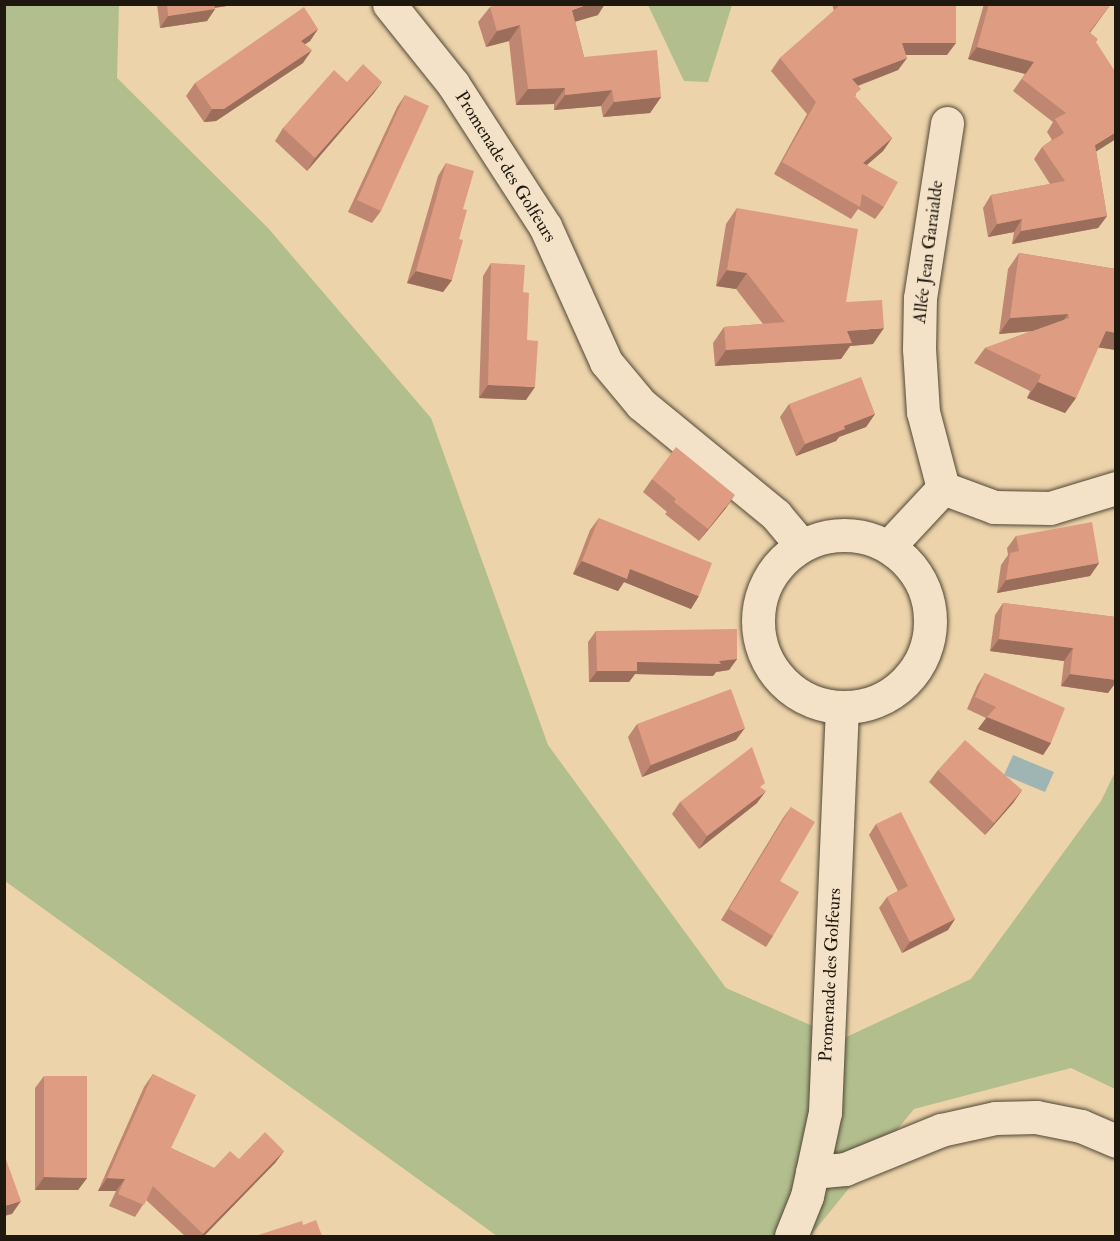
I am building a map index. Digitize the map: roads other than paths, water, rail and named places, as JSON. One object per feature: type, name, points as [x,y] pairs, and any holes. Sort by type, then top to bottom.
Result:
[{"type":"street","name":"Promenade des Golfeurs","points":[[389,4],[453,84],[544,226],[606,362],[641,404],[776,515],[801,544]]},
{"type":"street","name":"Allée Jean Garaialde","points":[[943,488],[923,412],[919,349],[920,298],[947,123]]},
{"type":"street","points":[[889,546],[943,488],[994,507],[1050,508],[1116,488]]},
{"type":"street","points":[[830,534],[860,535],[889,546],[913,568],[928,596],[931,629],[922,660],[902,686],[874,703],[842,708],[806,699],[776,675],[759,642],[758,604],[773,570],[801,544],[830,534]]},
{"type":"street","name":"Promenade des Golfeurs","points":[[791,1236],[807,1196],[825,1112],[842,708]]},
{"type":"street","points":[[812,1172],[845,1169],[941,1130],[995,1118],[1036,1117],[1081,1126],[1116,1141]]},
{"type":"water","points":[[1013,755],[1054,772],[1045,792],[1004,775]]}]
